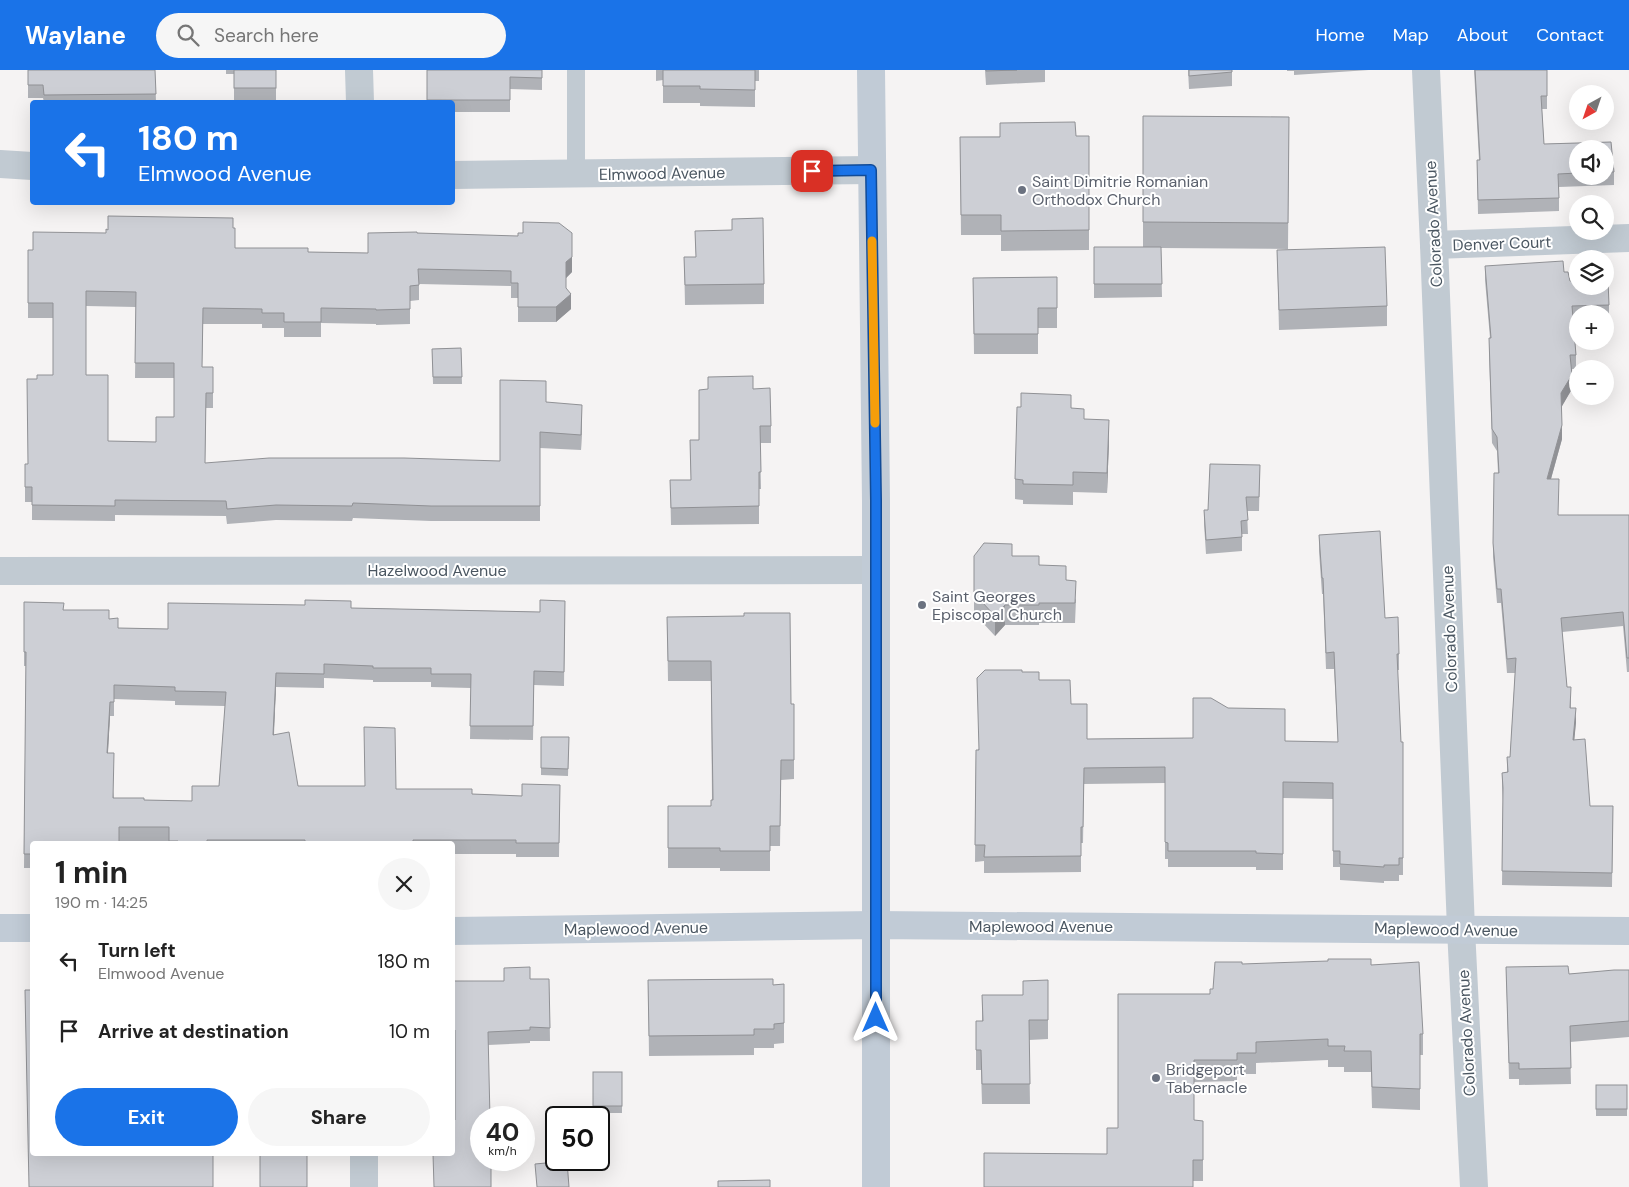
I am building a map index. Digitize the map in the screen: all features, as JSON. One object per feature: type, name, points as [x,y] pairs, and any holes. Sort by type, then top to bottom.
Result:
[{"type":"street","points":[[359,70],[360,100]]},
{"type":"street","points":[[871,70],[876,500],[874,570],[876,1187]]},
{"type":"street","name":"Colorado Avenue","points":[[1426,70],[1461,928],[1474,1187]]},
{"type":"street","points":[[0,164],[30,166]]},
{"type":"street","name":"Elmwood Avenue","points":[[455,175],[871,170]]},
{"type":"street","name":"Denver Court","points":[[1434,245],[1629,238]]},
{"type":"street","name":"Hazelwood Avenue","points":[[0,571],[874,570]]},
{"type":"street","name":"Maplewood Avenue","points":[[455,930],[876,925],[1461,928],[1629,931]]},
{"type":"street","points":[[0,928],[30,928]]},
{"type":"street","points":[[364,1156],[364,1187]]},
{"type":"lane","points":[[576,70],[576,174]]},
{"type":"building","points":[[28,70],[155,70],[156,94],[44,95],[43,85],[28,85]]},
{"type":"building","points":[[234,70],[276,70],[276,88],[234,88]]},
{"type":"building","points":[[427,70],[542,70],[542,78],[510,77],[510,100],[427,100]]},
{"type":"building","points":[[663,70],[755,70],[755,90],[700,89],[700,86],[663,86]]},
{"type":"building","points":[[1189,70],[1232,70],[1232,72],[1189,76]]},
{"type":"building","points":[[1475,70],[1547,70],[1547,96],[1541,96],[1544,144],[1569,143],[1569,173],[1558,174],[1559,198],[1478,200],[1477,160],[1480,160]]},
{"type":"building","points":[[1143,116],[1289,117],[1288,223],[1143,222]]},
{"type":"building","points":[[1075,122],[1076,136],[1089,136],[1089,230],[1001,231],[1001,215],[961,215],[960,137],[1000,137],[1000,123]]},
{"type":"building","points":[[108,216],[233,218],[235,248],[308,248],[308,252],[368,253],[368,233],[417,232],[518,236],[518,233],[523,233],[523,222],[559,223],[572,233],[572,257],[566,262],[566,288],[571,294],[556,307],[518,307],[518,283],[511,283],[511,271],[418,269],[419,285],[410,286],[410,309],[321,308],[321,322],[284,322],[284,313],[262,313],[262,309],[203,308],[202,367],[213,367],[213,393],[206,393],[205,463],[269,458],[404,458],[500,461],[500,380],[546,381],[546,402],[582,405],[581,435],[540,432],[540,506],[431,506],[353,503],[352,506],[276,505],[227,509],[226,501],[115,500],[115,506],[32,505],[32,487],[25,487],[25,464],[28,464],[27,379],[37,379],[37,375],[53,375],[53,303],[28,303],[28,250],[33,250],[33,232],[106,233],[106,229],[108,230]],"holes":[[[86,291],[136,292],[135,363],[174,363],[174,417],[156,417],[156,442],[108,441],[108,375],[86,375]]]},
{"type":"building","points":[[763,218],[764,284],[685,285],[684,257],[696,257],[695,231],[732,230],[732,219]]},
{"type":"building","points":[[1094,247],[1161,247],[1162,284],[1094,284]]},
{"type":"building","points":[[1385,247],[1387,306],[1279,310],[1277,250]]},
{"type":"building","points":[[1563,261],[1564,272],[1568,272],[1569,276],[1569,295],[1609,295],[1609,305],[1569,305],[1569,350],[1576,350],[1576,355],[1570,355],[1569,380],[1561,393],[1562,425],[1547,479],[1559,479],[1558,515],[1629,515],[1629,658],[1627,658],[1623,612],[1561,618],[1567,687],[1571,687],[1570,708],[1576,708],[1573,740],[1585,739],[1590,806],[1613,806],[1612,873],[1502,871],[1502,773],[1508,772],[1507,757],[1510,757],[1516,658],[1507,659],[1501,589],[1497,589],[1493,543],[1494,473],[1499,473],[1497,437],[1492,429],[1489,338],[1491,338],[1485,266]]},
{"type":"building","points":[[1057,277],[1057,308],[1038,308],[1038,334],[974,334],[973,278]]},
{"type":"building","points":[[461,348],[462,377],[433,377],[432,349]]},
{"type":"building","points":[[753,376],[753,389],[770,388],[771,426],[760,426],[761,472],[759,472],[759,506],[671,508],[670,480],[691,480],[690,440],[699,440],[699,390],[708,389],[708,377]]},
{"type":"building","points":[[1021,393],[1071,395],[1071,408],[1084,409],[1084,419],[1109,420],[1107,473],[1073,472],[1073,485],[1023,484],[1023,480],[1015,479],[1017,407],[1021,407]]},
{"type":"building","points":[[1210,464],[1260,465],[1259,497],[1246,497],[1248,520],[1241,521],[1242,537],[1206,540],[1204,510],[1208,510]]},
{"type":"building","points":[[1380,531],[1385,618],[1398,617],[1399,654],[1397,654],[1401,742],[1403,742],[1403,858],[1399,858],[1399,865],[1384,865],[1384,867],[1340,864],[1340,851],[1333,851],[1333,783],[1283,782],[1283,854],[1256,853],[1256,851],[1168,851],[1168,843],[1165,842],[1165,767],[1084,768],[1081,856],[984,857],[985,845],[975,845],[976,750],[979,750],[977,678],[985,670],[1039,672],[1039,680],[1070,680],[1071,704],[1087,704],[1087,739],[1193,738],[1193,698],[1211,698],[1228,708],[1285,709],[1285,741],[1338,742],[1334,652],[1326,653],[1319,535]]},
{"type":"building","points":[[984,543],[1012,544],[1012,556],[1039,556],[1039,565],[1066,566],[1066,580],[1076,581],[1075,603],[1005,605],[995,616],[982,602],[982,592],[974,592],[974,556]]},
{"type":"building","points":[[305,600],[351,601],[351,608],[540,612],[540,600],[565,601],[564,672],[534,671],[533,726],[470,726],[471,674],[431,674],[431,668],[373,668],[373,666],[324,664],[324,674],[276,673],[273,735],[289,732],[298,786],[365,786],[364,727],[395,728],[396,789],[472,789],[472,794],[522,796],[522,784],[560,785],[559,843],[516,843],[516,840],[169,841],[169,827],[119,827],[119,841],[30,841],[30,854],[24,854],[26,652],[24,652],[24,602],[64,603],[63,610],[109,610],[109,619],[118,618],[118,628],[168,629],[168,603],[305,605]],"holes":[[[114,685],[175,687],[175,691],[226,692],[219,786],[192,786],[192,801],[113,798],[114,753],[107,753],[110,702],[114,702]]]},
{"type":"building","points":[[744,613],[790,613],[791,704],[794,704],[794,760],[781,760],[780,826],[770,826],[770,851],[720,851],[720,848],[668,848],[668,806],[711,806],[711,800],[713,800],[711,661],[668,661],[667,617],[744,616]]},
{"type":"building","points":[[541,737],[569,737],[568,769],[541,768]]},
{"type":"building","points":[[1328,959],[1371,959],[1371,965],[1419,962],[1423,1034],[1420,1034],[1420,1089],[1372,1087],[1371,1051],[1344,1051],[1345,1046],[1328,1046],[1328,1039],[1256,1042],[1256,1053],[1237,1053],[1237,1060],[1194,1060],[1194,1120],[1203,1121],[1203,1160],[1193,1160],[1193,1187],[984,1187],[984,1153],[1107,1154],[1107,1128],[1118,1128],[1118,994],[1210,994],[1210,989],[1213,989],[1215,962],[1242,962],[1242,964],[1328,961]]},
{"type":"building","points":[[1568,966],[1569,974],[1629,970],[1629,1021],[1570,1026],[1571,1068],[1519,1069],[1519,1063],[1509,1063],[1506,967]]},
{"type":"building","points":[[530,967],[530,979],[549,979],[550,1028],[530,1027],[530,1030],[488,1032],[490,1106],[470,1106],[470,1171],[491,1171],[491,1187],[434,1187],[433,1156],[455,1156],[455,981],[504,981],[504,968]]},
{"type":"building","points":[[773,979],[773,985],[784,984],[784,1023],[774,1024],[774,1029],[754,1029],[754,1035],[649,1036],[648,980]]},
{"type":"building","points":[[1048,980],[1048,1020],[1029,1020],[1030,1084],[982,1084],[981,1050],[976,1050],[976,1021],[983,1021],[982,995],[1023,995],[1023,981]]},
{"type":"building","points":[[25,990],[30,990],[30,1156],[213,1156],[213,1187],[29,1187]]},
{"type":"building","points":[[593,1072],[622,1072],[622,1106],[593,1106]]},
{"type":"building","points":[[1596,1085],[1627,1085],[1627,1109],[1596,1109]]},
{"type":"building","points":[[260,1156],[307,1156],[307,1187],[260,1187]]},
{"type":"building","points":[[545,1163],[545,1171],[568,1171],[569,1187],[537,1187],[535,1164]]},
{"type":"building","points":[[770,1180],[770,1187],[718,1187],[718,1181]]},
{"type":"slow traffic","points":[[872,241],[875,423]]},
{"type":"place","name":"Saint Dimitrie Romanian Orthodox Church","points":[[1022,190]]},
{"type":"place","name":"Saint Georges Episcopal Church","points":[[922,605]]},
{"type":"place","name":"Bridgeport Tabernacle","points":[[1156,1078]]},
{"type":"route","points":[[812,171],[871,170],[876,500],[874,570],[876,1018]]}]
